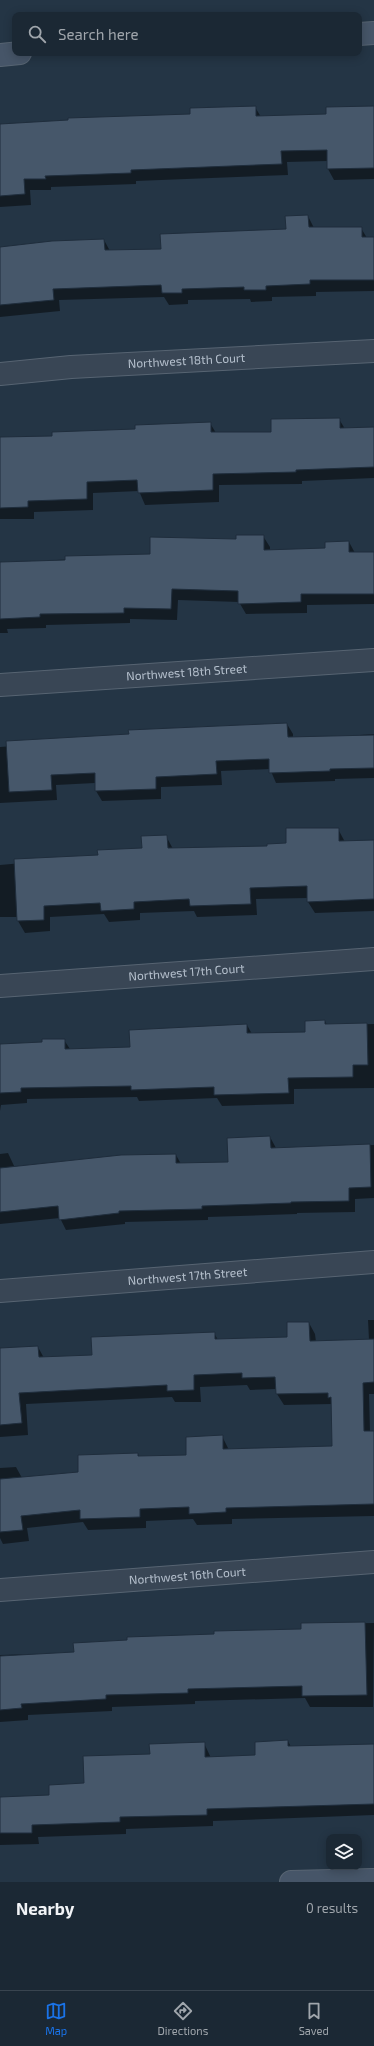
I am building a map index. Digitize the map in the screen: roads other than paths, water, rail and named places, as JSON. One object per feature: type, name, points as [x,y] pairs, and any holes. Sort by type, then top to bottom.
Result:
[{"type":"street","points":[[362,34],[374,33]]},
{"type":"street","points":[[0,55],[12,54]]},
{"type":"street","name":"Northwest 18th Court","points":[[0,374],[79,366],[374,351]]},
{"type":"street","name":"Northwest 18th Street","points":[[0,685],[374,660]]},
{"type":"street","name":"Northwest 17th Court","points":[[0,986],[374,959]]},
{"type":"street","name":"Northwest 17th Street","points":[[0,1290],[374,1262]]},
{"type":"street","name":"Northwest 16th Court","points":[[0,1590],[374,1562]]},
{"type":"street","points":[[290,1882],[374,1880]]}]
